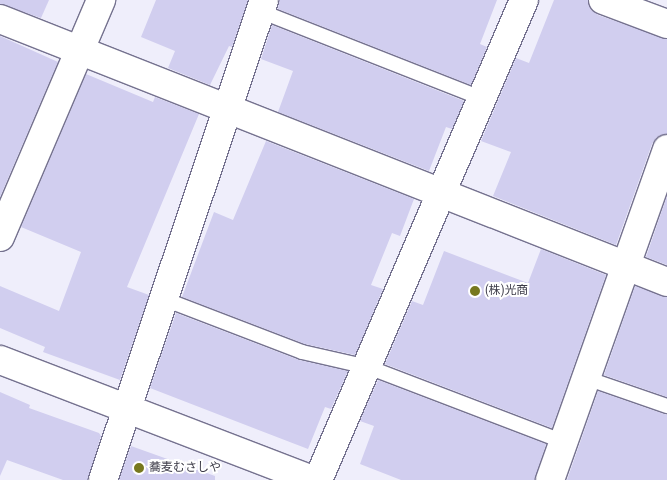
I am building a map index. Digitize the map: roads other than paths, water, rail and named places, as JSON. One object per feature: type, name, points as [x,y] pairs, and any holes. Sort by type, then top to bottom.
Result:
[{"type":"street","points":[[0,237],[101,0]]},
{"type":"street","points":[[318,480],[442,196],[524,0]]},
{"type":"street","points":[[604,0],[667,24]]},
{"type":"street","points":[[104,480],[164,299],[230,112],[262,6]]},
{"type":"street","points":[[0,19],[442,196],[667,282]]},
{"type":"street","points":[[550,480],[667,149]]},
{"type":"street","points":[[0,360],[312,480]]},
{"type":"lane","points":[[262,6],[483,99]]},
{"type":"lane","points":[[164,299],[302,352],[368,367],[564,442]]},
{"type":"lane","points":[[586,378],[667,406]]},
{"type":"place","name":"(株)光商","points":[[475,291]]},
{"type":"place","name":"蕎麦むさしや","points":[[139,468]]}]
